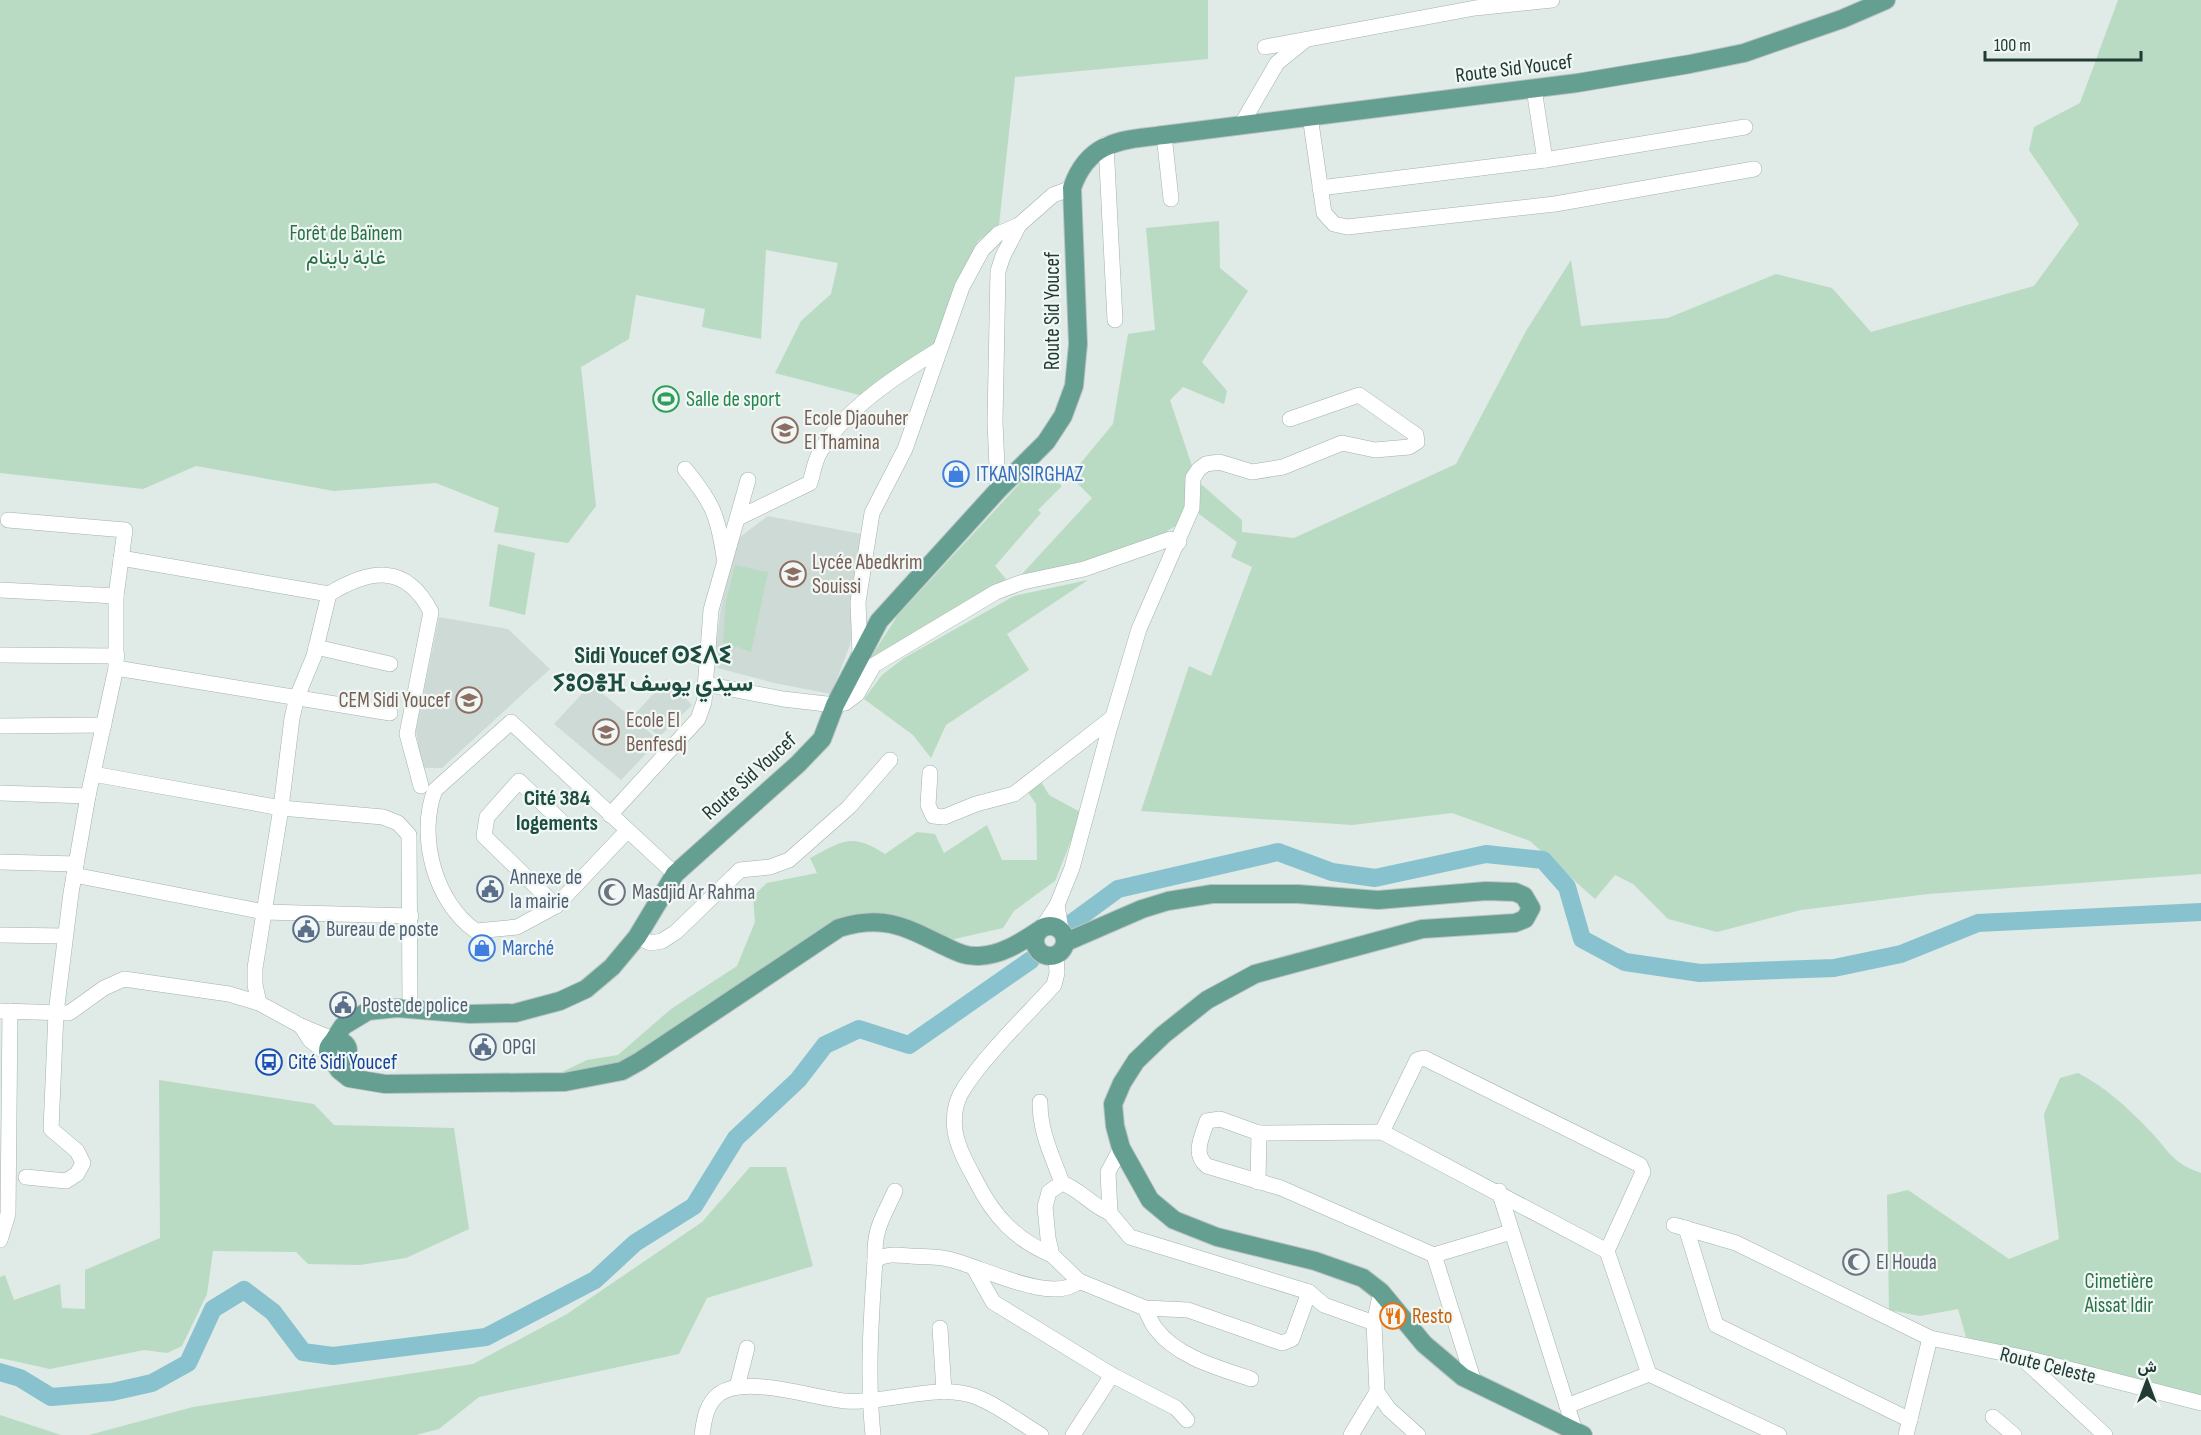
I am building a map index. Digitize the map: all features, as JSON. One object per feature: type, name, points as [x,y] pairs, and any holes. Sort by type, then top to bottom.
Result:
[{"type":"main road","name":"Route Sid Youcef","points":[[1106,144],[1534,88],[1690,64],[1744,52],[1842,19],[1886,0]]},
{"type":"main road","points":[[1072,188],[1076,176],[1088,160],[1106,144]]},
{"type":"main road","name":"Route Sid Youcef","points":[[337,1049],[368,1011],[410,1008],[491,1015],[515,1013],[560,1001],[586,989],[612,967],[637,937],[675,874],[822,739],[835,705],[879,621],[998,490],[1047,442],[1063,416],[1074,386],[1078,344],[1072,188]]},
{"type":"main road","points":[[337,1049],[339,1070],[349,1078],[369,1083],[565,1082],[597,1078],[622,1071],[827,936],[855,923],[889,922],[907,927],[966,956],[1056,945],[1142,909],[1168,901],[1212,894],[1298,894],[1378,900],[1486,891],[1515,892],[1524,896],[1531,908],[1525,919],[1515,923],[1422,929],[1255,974],[1207,1000],[1163,1035],[1136,1062],[1122,1083],[1113,1104],[1114,1126],[1121,1148],[1150,1200],[1174,1220],[1217,1237],[1315,1261],[1363,1278],[1381,1292],[1424,1344],[1463,1377],[1579,1433]]},
{"type":"main road","points":[[994,953],[1013,946],[1040,930],[1055,926],[1056,945]]},
{"type":"main road","points":[[1040,930],[1035,945],[1056,945]]},
{"type":"street","points":[[1265,47],[1475,8],[1552,0]]},
{"type":"street","points":[[1241,125],[1277,63],[1304,41]]},
{"type":"street","points":[[1534,88],[1545,160]]},
{"type":"street","points":[[1310,116],[1324,213],[1334,224],[1347,227],[1555,204],[1754,169]]},
{"type":"street","points":[[1320,189],[1545,160],[1744,127]]},
{"type":"street","points":[[1164,135],[1171,199]]},
{"type":"street","points":[[1106,144],[1115,320]]},
{"type":"street","points":[[860,654],[858,602],[872,513],[905,449],[962,287],[982,250],[998,234],[1019,225],[1053,195],[1072,188]]},
{"type":"street","points":[[998,490],[995,422],[999,271],[1003,256],[1019,225]]},
{"type":"street","points":[[738,518],[810,483],[820,452],[853,412],[905,370],[940,349]]},
{"type":"street","points":[[1040,930],[1057,905],[1088,816],[1112,718],[1139,629],[1192,508],[1193,478],[1206,464],[1219,462],[1252,472],[1283,468],[1342,443],[1375,450],[1409,447],[1417,442],[1416,435],[1359,394],[1290,419]]},
{"type":"street","points":[[685,469],[706,495],[719,522],[725,565]]},
{"type":"street","points":[[610,815],[698,719],[704,702],[711,610],[748,480]]},
{"type":"street","points":[[8,520],[125,530],[116,596],[117,662],[88,796],[75,870],[56,1013],[51,1129],[77,1151],[83,1163],[77,1174],[66,1181],[26,1177]]},
{"type":"street","points":[[705,684],[783,699],[835,705],[845,703],[857,694],[874,665],[996,592],[1023,582],[1084,569],[1170,539],[1179,542]]},
{"type":"street","points":[[121,558],[329,594],[353,579],[371,575],[390,576],[411,585],[423,597],[430,612],[407,734],[421,786]]},
{"type":"street","points":[[0,590],[116,596]]},
{"type":"street","points":[[259,1003],[255,985],[255,968],[281,808],[292,718],[297,697],[316,647],[329,594]]},
{"type":"street","points":[[316,647],[390,664]]},
{"type":"street","points":[[0,655],[117,662],[390,713]]},
{"type":"street","points":[[930,773],[928,805],[933,816],[944,817],[976,804],[1014,794],[1112,718]]},
{"type":"street","points":[[627,831],[556,906],[517,927],[476,931],[461,921],[431,861],[429,805],[435,790],[511,722],[675,874]]},
{"type":"street","points":[[0,726],[104,725]]},
{"type":"street","points":[[637,937],[651,943],[662,941],[676,932],[740,870],[770,867],[789,860],[849,807],[890,760]]},
{"type":"street","points":[[93,774],[281,808],[383,817],[398,823],[409,835],[410,1008]]},
{"type":"street","points":[[556,906],[484,836],[488,817],[519,781],[561,821]]},
{"type":"street","points":[[0,793],[88,796]]},
{"type":"street","points":[[0,862],[75,870],[264,912],[411,916]]},
{"type":"street","points":[[1057,905],[1057,973],[1054,984],[963,1088],[954,1116],[955,1132],[963,1154],[995,1213],[1010,1231],[1032,1247],[1053,1255],[1079,1281],[1145,1308],[1188,1310],[1287,1343],[1292,1339],[1309,1292]]},
{"type":"street","points":[[0,935],[65,936]]},
{"type":"street","points":[[0,1240],[8,1214],[5,1011],[69,1013],[104,988],[124,979],[229,993],[259,1003],[302,1026],[310,1040],[337,1049]]},
{"type":"street","points":[[1382,1132],[1417,1060],[1424,1058],[1640,1165],[1643,1172],[1607,1251]]},
{"type":"street","points":[[1040,1102],[1040,1120],[1048,1151],[1062,1183],[1080,1192],[1098,1208],[1110,1213],[1130,1237],[1309,1292],[1324,1305],[1374,1323]]},
{"type":"street","points":[[1511,1232],[1434,1255],[1339,1211],[1258,1182],[1207,1167],[1200,1161],[1198,1152],[1207,1121],[1212,1118],[1259,1133],[1382,1132],[1499,1191],[1607,1251],[1649,1374],[1779,1435]]},
{"type":"street","points":[[1258,1182],[1259,1133]]},
{"type":"street","points":[[1110,1213],[1108,1172],[1121,1148]]},
{"type":"street","points":[[1053,1255],[1045,1207],[1049,1192],[1062,1183]]},
{"type":"street","points":[[873,1435],[870,1402],[874,1237],[895,1191]]},
{"type":"street","points":[[1499,1191],[1567,1406],[1579,1433]]},
{"type":"street","name":"Route Celeste","points":[[1910,1420],[1716,1325],[1680,1227],[1736,1243],[1930,1338],[2022,1357],[2181,1400],[2201,1403]]},
{"type":"street","points":[[875,1260],[890,1255],[952,1259],[1044,1289],[1062,1290],[1072,1287],[1079,1281]]},
{"type":"street","points":[[1434,1255],[1474,1382]]},
{"type":"street","points":[[974,1268],[993,1302],[1112,1375],[1176,1408],[1187,1420]]},
{"type":"street","points":[[1381,1292],[1374,1323],[1377,1392],[1389,1409],[1418,1435]]},
{"type":"street","points":[[1145,1308],[1156,1329],[1175,1345],[1197,1359],[1251,1379]]},
{"type":"street","points":[[939,1328],[944,1392]]},
{"type":"street","points":[[1906,1435],[1930,1338]]},
{"type":"street","points":[[737,1387],[747,1348]]},
{"type":"street","points":[[2022,1357],[2104,1435]]},
{"type":"street","points":[[1567,1406],[1649,1374]]},
{"type":"street","points":[[1073,1435],[1112,1375]]},
{"type":"street","points":[[702,1435],[708,1407],[720,1394],[737,1387],[798,1391],[843,1401],[870,1402],[944,1392],[973,1395],[1041,1435]]},
{"type":"street","points":[[1351,1435],[1377,1392]]},
{"type":"street","points":[[1993,1417],[2014,1435]]},
{"type":"shaded area","name":"Lycée Abedkrim Souissi","points":[[768,516],[861,534],[850,645],[831,694],[774,683],[718,668],[714,661],[721,608],[736,540]]},
{"type":"shaded area","name":"CEM Sidi Youcef","points":[[439,617],[508,629],[550,669],[442,768],[422,768],[416,730]]},
{"type":"shaded area","points":[[667,679],[692,705],[659,737],[635,714]]},
{"type":"shaded area","name":"Ecole El Benfesdj","points":[[591,684],[659,740],[621,780],[554,724]]},
{"type":"green space","name":"Forêt de Baïnem غابة باينام","points":[[0,0],[1208,0],[1208,59],[1015,77],[999,225],[978,241],[954,288],[936,346],[863,396],[775,373],[801,321],[831,294],[838,263],[766,250],[761,339],[702,327],[705,309],[636,295],[629,339],[581,367],[596,506],[568,543],[494,532],[499,508],[436,483],[334,491],[196,466],[143,489],[0,473]]},
{"type":"green space","points":[[2118,0],[2201,0],[2201,874],[1928,894],[1801,910],[1717,932],[1668,919],[1633,884],[1615,875],[1595,899],[1530,841],[1452,813],[1352,825],[1141,811],[1189,666],[1211,676],[1252,567],[1231,557],[1237,542],[1199,514],[1201,484],[1242,520],[1242,532],[1294,538],[1456,464],[1526,331],[1571,260],[1581,326],[1668,318],[1776,274],[1832,288],[1871,332],[2034,286],[2079,224],[2029,150],[2034,127],[2080,103]]},
{"type":"green space","points":[[1219,221],[1220,268],[1248,291],[1202,362],[1227,391],[1224,404],[1183,387],[1170,400],[1196,478],[1186,520],[1167,531],[1169,536],[1086,563],[1022,574],[1092,498],[1070,476],[1113,424],[1128,334],[1155,330],[1146,228]]},
{"type":"green space","points":[[1037,465],[1062,486],[1038,510],[1041,513],[995,566],[1006,579],[865,666],[898,615]]},
{"type":"green space","points":[[498,544],[535,553],[525,615],[489,606]]},
{"type":"green space","points":[[735,565],[768,572],[751,652],[723,642],[726,601]]},
{"type":"green space","points":[[1088,580],[1007,634],[1029,670],[946,725],[931,758],[913,735],[864,699],[882,675],[904,658],[1014,596]]},
{"type":"green space","points":[[1040,780],[1049,795],[1082,813],[1055,881],[1014,911],[1003,928],[950,940],[905,919],[880,913],[848,916],[809,938],[635,1059],[599,1070],[562,1072],[587,1060],[618,1055],[671,1009],[737,966],[755,922],[753,896],[767,883],[817,873],[810,858],[839,843],[855,841],[864,843],[885,854],[917,832],[935,834],[944,853],[987,825],[1002,860],[1037,860],[1036,804],[1026,789]]},
{"type":"green space","name":"Cimetière Aissat Idir","points":[[2078,1073],[2124,1105],[2183,1165],[2201,1173],[2201,1399],[2185,1398],[1966,1337],[1958,1309],[1920,1316],[1889,1310],[1887,1195],[1908,1190],[2009,1259],[2059,1239],[2044,1114],[2060,1078]]},
{"type":"green space","points":[[159,1080],[314,1104],[334,1125],[454,1128],[469,1229],[406,1258],[360,1265],[308,1264],[296,1252],[213,1251],[207,1294],[182,1346],[167,1353],[144,1350],[50,1369],[0,1358],[0,1277],[5,1275],[14,1300],[60,1284],[62,1308],[85,1309],[85,1270],[160,1238]]},
{"type":"green space","points":[[750,1167],[786,1167],[813,1266],[707,1298],[679,1354],[479,1397],[439,1429],[416,1435],[89,1435],[193,1407],[473,1364],[567,1314],[702,1222]]},
{"type":"green space","points":[[0,1415],[61,1435],[0,1435]]},
{"type":"waterway","points":[[1073,922],[1118,889],[1278,852],[1332,872],[1375,878],[1486,854],[1543,860],[1567,887],[1582,939],[1625,962],[1700,973],[1834,968],[1901,954],[1978,923],[2201,912]]},
{"type":"waterway","points":[[0,1372],[20,1378],[51,1397],[112,1392],[152,1383],[188,1363],[213,1309],[244,1290],[273,1312],[303,1352],[333,1356],[486,1337],[595,1280],[635,1243],[694,1206],[736,1138],[798,1080],[825,1045],[859,1029],[909,1045],[1031,960]]},
{"type":"place","name":"Salle de sport","points":[[666,399]]},
{"type":"place","name":"Ecole Djaouher El Thamina","points":[[785,430]]},
{"type":"place","name":"ITKAN SIRGHAZ","points":[[956,474]]},
{"type":"place","name":"Lycée Abedkrim Souissi","points":[[793,574]]},
{"type":"place","name":"CEM Sidi Youcef","points":[[469,700]]},
{"type":"place","name":"Ecole El Benfesdj","points":[[606,732]]},
{"type":"place","name":"Annexe de la mairie","points":[[490,889]]},
{"type":"place","name":"Masdjid Ar Rahma","points":[[612,892]]},
{"type":"place","name":"Bureau de poste","points":[[306,929]]},
{"type":"place","name":"Marché","points":[[482,948]]},
{"type":"place","name":"Poste de police","points":[[343,1005]]},
{"type":"place","name":"OPGI","points":[[483,1047]]},
{"type":"place","name":"Cité Sidi Youcef","points":[[269,1062]]},
{"type":"place","name":"El Houda","points":[[1856,1262]]},
{"type":"place","name":"Resto","points":[[1393,1316]]},
{"type":"district","name":"Sidi Youcef ⵙⵉⴷⵉ ⵢⵓⵙⴻⴼ سيدي يوسف","points":[[653,669]]},
{"type":"district","name":"Cité 384 logements","points":[[557,810]]}]
